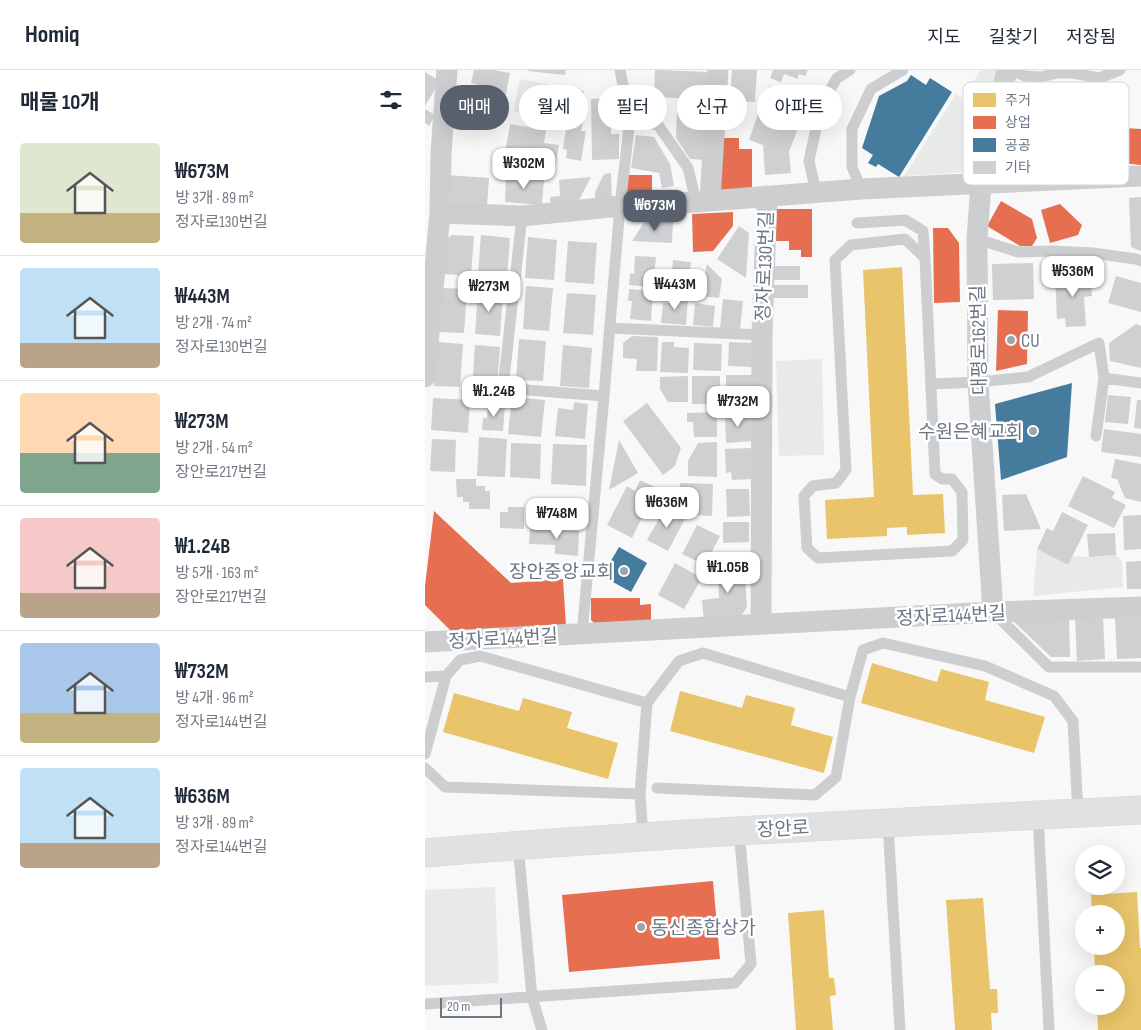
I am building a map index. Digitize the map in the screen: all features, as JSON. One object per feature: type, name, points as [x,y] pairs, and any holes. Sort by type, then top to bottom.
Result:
[{"type":"main road","name":"장안로","points":[[425,853],[739,830],[1141,810]]},
{"type":"street","points":[[425,377],[440,214],[441,153],[447,70]]},
{"type":"street","points":[[703,201],[718,70]]},
{"type":"street","name":"정자로130번길","points":[[440,214],[522,216],[620,206],[816,192],[963,185]]},
{"type":"street","name":"대평로162번길","points":[[981,185],[977,238],[978,382],[993,612]]},
{"type":"street","name":"정자로130번길","points":[[762,335],[767,196]]},
{"type":"street","points":[[761,624],[762,335]]},
{"type":"street","name":"정자로144번길","points":[[425,642],[993,612],[1141,607]]},
{"type":"lane","points":[[621,70],[624,85]]},
{"type":"lane","points":[[816,192],[809,161],[821,105],[837,78],[850,70]]},
{"type":"lane","points":[[861,189],[852,167],[852,129],[871,89],[903,70]]},
{"type":"lane","name":"대평로162번길","points":[[1009,70],[1025,76],[1041,77],[1073,73],[1099,78],[1120,70]]},
{"type":"lane","points":[[522,216],[503,388],[604,396],[620,206],[629,130]]},
{"type":"lane","points":[[661,130],[688,168],[703,201]]},
{"type":"lane","points":[[857,223],[905,220],[923,231],[925,258],[932,384],[935,474],[943,480],[952,479],[962,492],[963,540],[952,551],[818,558],[807,548],[804,496],[813,486],[836,483],[846,470],[835,260],[851,245],[905,239],[925,258]]},
{"type":"lane","points":[[977,238],[1019,252],[1093,253],[1141,261]]},
{"type":"lane","points":[[610,328],[762,335]]},
{"type":"lane","points":[[932,384],[1028,377],[1099,342],[1104,378],[1096,436]]},
{"type":"lane","points":[[1104,378],[1141,383]]},
{"type":"lane","name":"정자로144번길","points":[[582,634],[604,396]]},
{"type":"lane","points":[[993,612],[1049,667],[1141,667]]},
{"type":"lane","points":[[657,788],[815,795],[836,777],[850,697],[863,650],[883,643],[985,666],[1053,696],[1073,721],[1078,813]]},
{"type":"lane","points":[[643,837],[640,794],[647,703],[679,661],[703,653],[850,697]]},
{"type":"lane","points":[[425,754],[446,676],[460,660],[480,656],[647,703]]},
{"type":"lane","points":[[425,677],[446,676]]},
{"type":"lane","points":[[425,768],[445,787],[640,794]]},
{"type":"lane","points":[[1038,815],[1049,1030]]},
{"type":"lane","points":[[888,822],[900,1030]]},
{"type":"lane","points":[[425,1004],[735,983],[751,964],[739,830]]},
{"type":"lane","points":[[518,845],[532,997],[542,1030]]},
{"type":"shaded area","points":[[981,70],[997,70],[994,82],[973,82]]},
{"type":"shaded area","points":[[520,79],[552,85],[519,85],[519,112],[514,111]]},
{"type":"shaded area","points":[[956,94],[963,98],[963,172],[904,176]]},
{"type":"shaded area","points":[[822,359],[824,455],[779,456],[776,361]]},
{"type":"shaded area","points":[[1037,549],[1067,565],[1072,556],[1116,555],[1122,561],[1123,587],[1033,596]]},
{"type":"shaded area","points":[[495,887],[499,983],[425,986],[425,890]]},
{"type":"building: 주거","points":[[902,267],[913,495],[943,494],[945,533],[907,535],[907,527],[887,528],[887,536],[827,539],[825,500],[874,497],[863,270]]},
{"type":"building: 주거","points":[[872,663],[937,682],[941,669],[989,682],[985,700],[1045,717],[1034,753],[861,703]]},
{"type":"building: 주거","points":[[680,691],[742,708],[746,695],[795,708],[791,725],[833,737],[824,773],[670,731]]},
{"type":"building: 주거","points":[[454,693],[519,711],[523,698],[572,712],[567,728],[618,743],[608,779],[443,732]]},
{"type":"building: 주거","points":[[1137,892],[1141,948],[1141,1030],[1098,1030],[1097,1015],[1125,1015],[1125,965],[1095,965],[1094,955],[1125,955],[1125,905],[1092,905],[1091,895],[1125,895],[1125,893]]},
{"type":"building: 주거","points":[[983,898],[990,989],[997,989],[998,1013],[991,1013],[992,1030],[955,1030],[946,900]]},
{"type":"building: 주거","points":[[824,910],[829,978],[834,978],[836,995],[830,996],[833,1030],[796,1030],[788,913]]},
{"type":"building: 상업","points":[[1129,128],[1141,129],[1141,165],[1129,164]]},
{"type":"building: 상업","points":[[717,138],[739,138],[739,149],[752,149],[752,192],[724,192],[717,185]]},
{"type":"building: 상업","points":[[627,175],[652,175],[652,198],[627,198]]},
{"type":"building: 상업","points":[[1001,201],[1032,219],[1037,238],[1032,246],[1020,246],[987,226]]},
{"type":"building: 상업","points":[[1060,204],[1082,225],[1078,235],[1050,243],[1041,210]]},
{"type":"building: 상업","points":[[776,209],[812,209],[812,257],[801,257],[801,250],[789,250],[789,241],[776,241]]},
{"type":"building: 상업","points":[[733,212],[733,226],[713,251],[693,252],[692,214]]},
{"type":"building: 상업","points":[[933,228],[948,228],[959,243],[960,302],[934,303]]},
{"type":"building: 상업","points":[[998,310],[1028,311],[1027,364],[996,371]]},
{"type":"building: 상업","points":[[434,511],[511,583],[563,579],[566,626],[454,634],[425,605],[425,586]]},
{"type":"building: 상업","points":[[591,598],[640,598],[640,605],[651,604],[651,626],[598,627],[591,620]]},
{"type":"building: 상업","name":"동신종합상가","points":[[713,881],[720,959],[569,972],[562,895]]},
{"type":"building: 공공","points":[[911,75],[926,85],[930,78],[952,92],[899,177],[878,164],[876,167],[868,163],[873,155],[862,148],[879,96],[907,81]]},
{"type":"building: 공공","name":"수원은혜교회","points":[[1072,383],[1067,457],[1001,480],[995,404]]},
{"type":"building: 공공","points":[[619,547],[647,563],[631,592],[602,576]]},
{"type":"building: 기타","points":[[474,70],[494,70],[510,73],[508,85],[478,85],[471,83]]},
{"type":"building: 기타","points":[[529,70],[566,70],[565,75]]},
{"type":"building: 기타","points":[[655,70],[710,72],[710,85],[677,85],[677,98],[667,98],[667,85],[654,85]]},
{"type":"building: 기타","points":[[732,70],[757,70],[755,102],[747,102],[747,85],[731,85]]},
{"type":"building: 기타","points":[[773,70],[808,70],[805,76],[799,74],[798,79],[784,74],[781,82],[770,78]]},
{"type":"building: 기타","points":[[425,72],[440,81],[425,106]]},
{"type":"building: 기타","points":[[591,99],[598,99],[598,130],[611,130],[611,134],[619,134],[619,159],[592,160]]},
{"type":"building: 기타","points":[[425,109],[435,115],[429,126],[425,123]]},
{"type":"building: 기타","points":[[677,113],[677,130],[708,130],[707,160],[690,159],[676,138]]},
{"type":"building: 기타","points":[[757,117],[757,130],[797,130],[789,152],[791,173],[765,175],[763,145],[749,140]]},
{"type":"building: 기타","points":[[510,124],[519,126],[519,130],[546,130],[544,143],[559,145],[555,167],[504,159]]},
{"type":"building: 기타","points":[[566,130],[586,131],[581,161],[566,158],[567,150],[563,149]]},
{"type":"building: 기타","points":[[636,135],[654,137],[670,164],[674,186],[662,188],[659,173],[631,168]]},
{"type":"building: 기타","points":[[611,173],[612,200],[595,201],[595,192],[604,174]]},
{"type":"building: 기타","points":[[447,175],[489,178],[487,205],[451,203]]},
{"type":"building: 기타","points":[[506,176],[544,179],[542,205],[505,202]]},
{"type":"building: 기타","points":[[591,177],[578,202],[551,205],[550,197],[560,196],[559,180]]},
{"type":"building: 기타","points":[[1141,197],[1141,251],[1131,247],[1129,198]]},
{"type":"building: 기타","points":[[645,221],[673,222],[672,243],[632,241]]},
{"type":"building: 기타","points":[[739,226],[749,233],[746,278],[717,259]]},
{"type":"building: 기타","points":[[452,235],[474,236],[471,276],[443,274],[445,240]]},
{"type":"building: 기타","points":[[481,235],[510,238],[507,278],[478,276]]},
{"type":"building: 기타","points":[[528,237],[557,240],[554,280],[525,278]]},
{"type":"building: 기타","points":[[568,241],[597,243],[594,284],[565,282]]},
{"type":"building: 기타","points":[[635,256],[656,257],[653,287],[629,285],[630,273],[634,274]]},
{"type":"building: 기타","points":[[673,260],[691,262],[687,292],[659,288],[661,270],[672,270]]},
{"type":"building: 기타","points":[[1033,263],[1034,299],[993,300],[992,264]]},
{"type":"building: 기타","points":[[707,264],[722,279],[719,298],[692,295],[695,272],[705,274]]},
{"type":"building: 기타","points":[[774,266],[800,266],[800,280],[774,280]]},
{"type":"building: 기타","points":[[1090,273],[1092,296],[1084,297],[1086,326],[1066,327],[1065,318],[1057,319],[1055,275]]},
{"type":"building: 기타","points":[[1116,276],[1141,283],[1141,312],[1108,303]]},
{"type":"building: 기타","points":[[773,285],[808,285],[808,298],[773,298]]},
{"type":"building: 기타","points":[[526,286],[553,288],[549,331],[523,329]]},
{"type":"building: 기타","points":[[442,288],[467,289],[464,333],[439,332]]},
{"type":"building: 기타","points":[[629,289],[653,291],[651,321],[630,319],[632,301],[628,301]]},
{"type":"building: 기타","points":[[478,290],[503,291],[500,336],[475,334]]},
{"type":"building: 기타","points":[[567,293],[596,295],[593,335],[563,333]]},
{"type":"building: 기타","points":[[670,296],[688,298],[686,325],[661,323],[663,303],[669,303]]},
{"type":"building: 기타","points":[[723,299],[743,301],[740,330],[720,328]]},
{"type":"building: 기타","points":[[695,303],[715,306],[713,327],[693,325]]},
{"type":"building: 기타","points":[[1136,324],[1141,326],[1141,368],[1110,361],[1109,343]]},
{"type":"building: 기타","points":[[632,336],[658,337],[657,371],[636,371],[637,359],[623,358],[623,343]]},
{"type":"building: 기타","points":[[519,339],[546,341],[543,381],[516,380]]},
{"type":"building: 기타","points":[[437,342],[463,344],[460,387],[434,386]]},
{"type":"building: 기타","points":[[662,342],[674,342],[674,347],[689,348],[688,373],[660,372]]},
{"type":"building: 기타","points":[[729,342],[755,343],[754,367],[728,366]]},
{"type":"building: 기타","points":[[694,343],[722,344],[721,371],[693,370]]},
{"type":"building: 기타","points":[[475,345],[500,347],[497,390],[472,389]]},
{"type":"building: 기타","points":[[563,345],[592,348],[589,388],[560,386]]},
{"type":"building: 기타","points":[[726,375],[755,375],[755,403],[726,403]]},
{"type":"building: 기타","points":[[688,376],[688,402],[668,402],[660,389],[660,377]]},
{"type":"building: 기타","points":[[692,376],[720,376],[720,404],[692,404]]},
{"type":"building: 기타","points":[[1108,395],[1131,397],[1128,424],[1105,422]]},
{"type":"building: 기타","points":[[433,398],[470,400],[468,433],[431,430]]},
{"type":"building: 기타","points":[[522,398],[545,400],[541,437],[508,434],[511,406],[521,407]]},
{"type":"building: 기타","points":[[1137,400],[1141,400],[1141,429],[1134,428]]},
{"type":"building: 기타","points":[[574,402],[588,404],[585,439],[555,436],[558,408],[573,410]]},
{"type":"building: 기타","points":[[647,403],[681,448],[675,466],[663,475],[623,421]]},
{"type":"building: 기타","points":[[488,404],[505,405],[503,431],[482,430],[483,418],[487,418]]},
{"type":"building: 기타","points":[[717,412],[717,437],[694,437],[693,422],[687,422],[687,413]]},
{"type":"building: 기타","points":[[751,413],[752,441],[726,443],[725,414]]},
{"type":"building: 기타","points":[[1104,429],[1141,434],[1141,457],[1101,452]]},
{"type":"building: 기타","points":[[479,437],[507,439],[505,477],[477,476]]},
{"type":"building: 기타","points":[[432,439],[456,440],[455,472],[430,471]]},
{"type":"building: 기타","points":[[619,440],[638,473],[609,490]]},
{"type":"building: 기타","points":[[717,442],[717,477],[688,476],[688,461],[698,443]]},
{"type":"building: 기타","points":[[511,443],[541,444],[540,479],[510,477]]},
{"type":"building: 기타","points":[[553,444],[587,445],[586,486],[551,484]]},
{"type":"building: 기타","points":[[751,448],[753,479],[732,480],[731,472],[726,473],[725,449]]},
{"type":"building: 기타","points":[[1115,459],[1141,464],[1141,502],[1125,498],[1117,479],[1111,478]]},
{"type":"building: 기타","points":[[1083,476],[1115,492],[1112,498],[1126,505],[1114,528],[1068,506]]},
{"type":"building: 기타","points":[[456,479],[476,479],[476,486],[485,486],[485,491],[490,491],[490,509],[469,509],[469,502],[463,502],[463,497],[457,497]]},
{"type":"building: 기타","points":[[640,480],[657,488],[632,538],[607,525],[627,486],[635,491]]},
{"type":"building: 기타","points":[[680,483],[713,484],[712,516],[694,515],[679,504]]},
{"type":"building: 기타","points":[[726,489],[749,489],[750,516],[727,517]]},
{"type":"building: 기타","points":[[1026,494],[1041,529],[1004,531],[1002,495]]},
{"type":"building: 기타","points":[[533,500],[552,501],[551,523],[531,522]]},
{"type":"building: 기타","points":[[569,504],[582,505],[581,527],[558,525],[559,511],[569,512]]},
{"type":"building: 기타","points":[[666,506],[686,517],[668,551],[647,540]]},
{"type":"building: 기타","points":[[508,507],[524,507],[524,529],[500,528],[500,512],[508,512]]},
{"type":"building: 기타","points":[[1062,512],[1088,525],[1068,565],[1037,549],[1047,528],[1053,531]]},
{"type":"building: 기타","points":[[1141,515],[1141,549],[1124,550],[1123,516]]},
{"type":"building: 기타","points":[[723,522],[749,522],[749,542],[723,543]]},
{"type":"building: 기타","points":[[697,525],[720,536],[705,565],[682,554]]},
{"type":"building: 기타","points":[[530,529],[579,531],[578,556],[555,554],[555,545],[529,544]]},
{"type":"building: 기타","points":[[1115,533],[1116,555],[1089,557],[1087,534]]},
{"type":"building: 기타","points":[[1141,561],[1141,589],[1127,589],[1126,562]]},
{"type":"building: 기타","points":[[744,562],[747,607],[739,619],[704,621],[702,600],[719,598],[717,564]]},
{"type":"building: 기타","points":[[675,563],[702,578],[684,609],[658,595]]},
{"type":"building: 기타","points":[[1141,617],[1141,658],[1117,659],[1115,618]]},
{"type":"building: 기타","points":[[1103,618],[1105,659],[1077,661],[1075,619]]},
{"type":"building: 기타","points":[[1069,619],[1070,657],[1051,657],[1013,621]]},
{"type":"place","name":"CU","points":[[1011,340]]},
{"type":"place","name":"수원은혜교회","points":[[1033,431]]},
{"type":"place","name":"장안중앙교회","points":[[624,571]]},
{"type":"place","name":"동신종합상가","points":[[641,927]]}]
